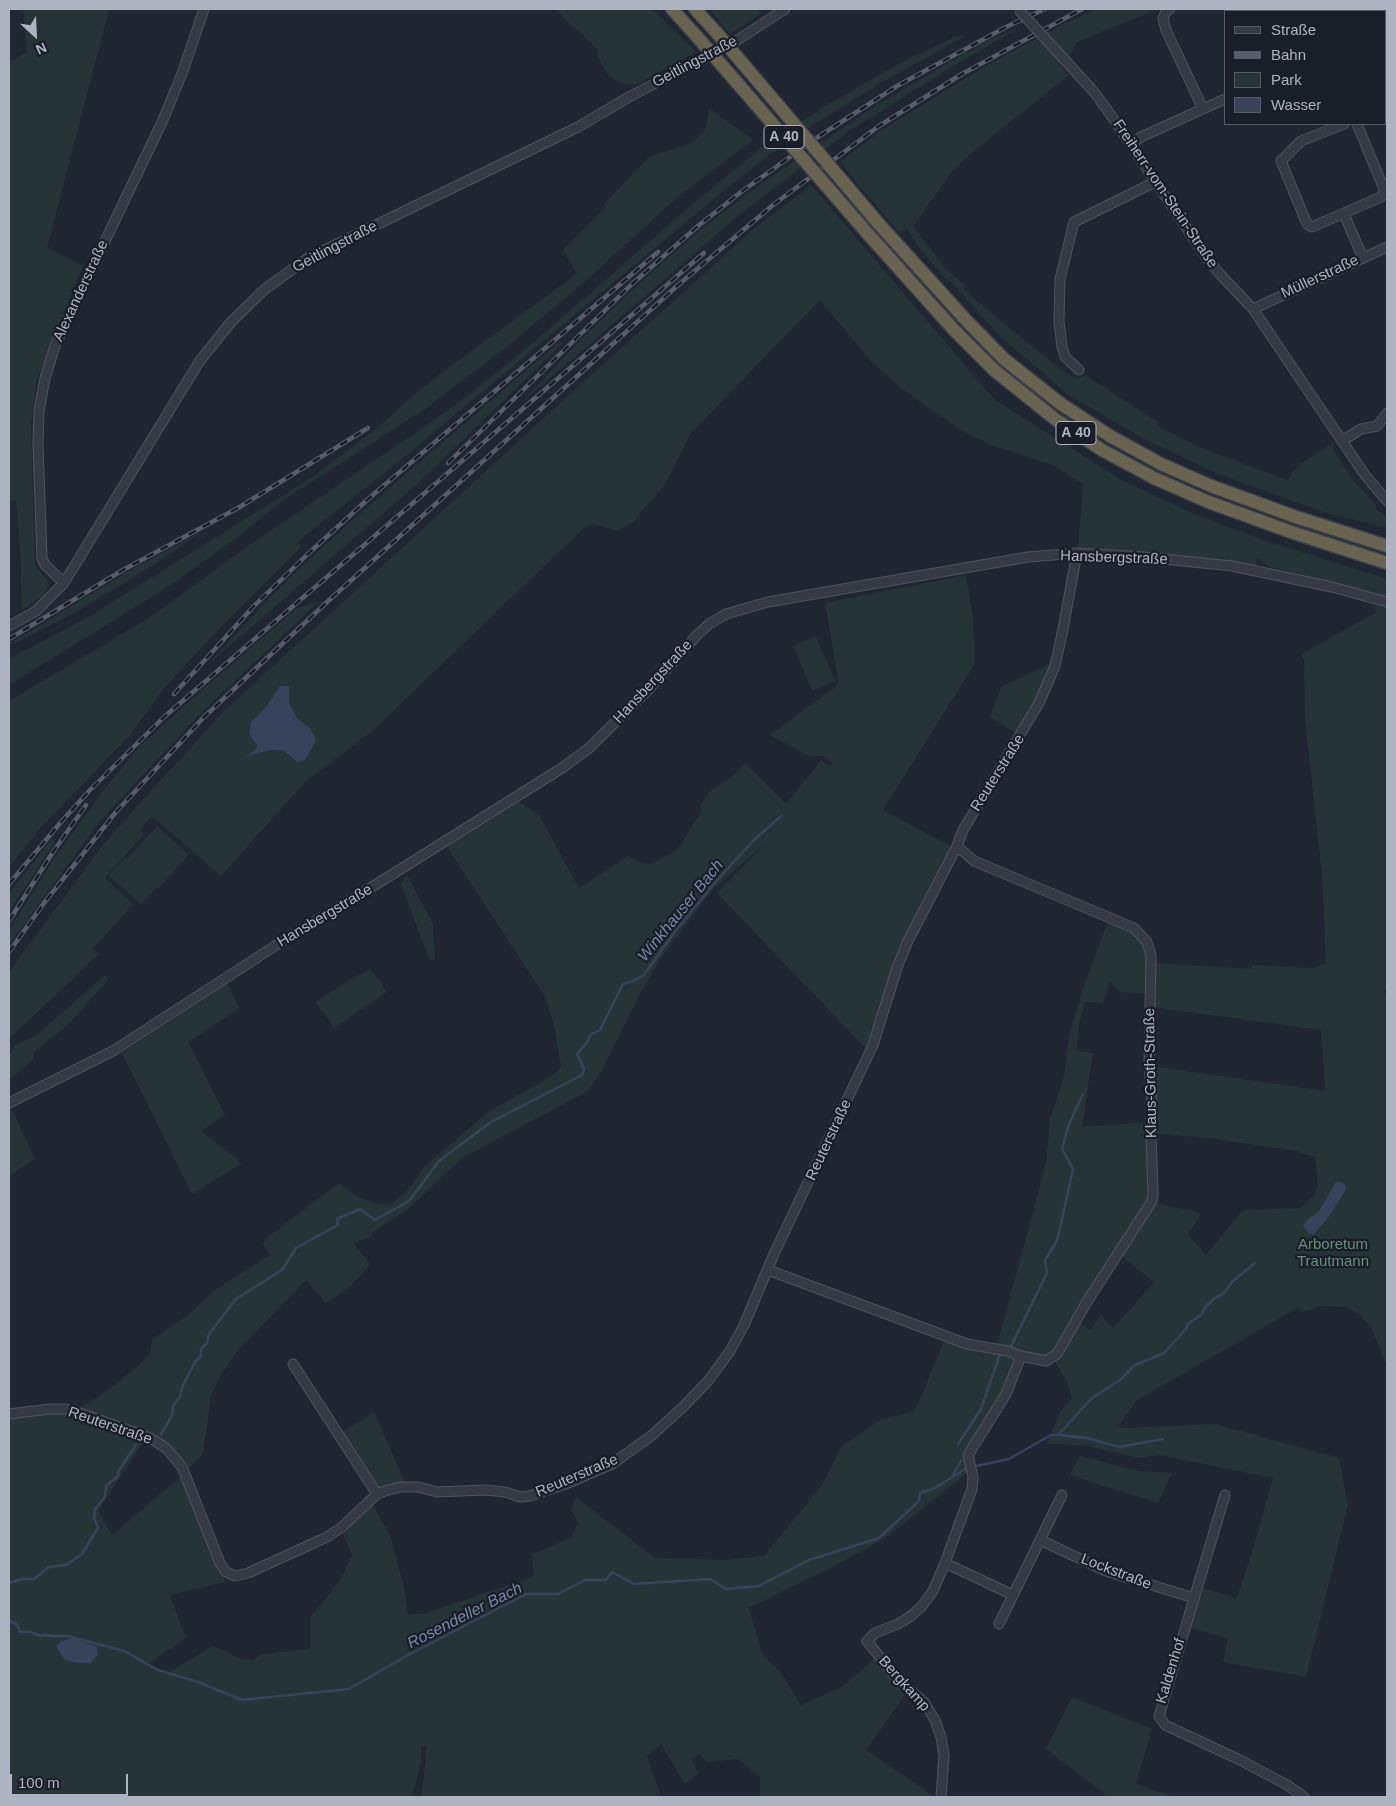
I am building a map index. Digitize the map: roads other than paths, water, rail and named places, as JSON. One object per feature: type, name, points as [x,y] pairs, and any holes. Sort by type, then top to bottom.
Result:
[{"type":"highway","name":"A 40","points":[[672,9],[954,330],[994,370],[1055,419],[1102,450],[1154,478],[1206,501],[1291,532],[1387,563]]},
{"type":"highway","name":"A 40","points":[[695,9],[879,224],[966,320],[1004,359],[1061,404],[1110,436],[1161,464],[1211,486],[1296,517],[1387,546]]},
{"type":"street","name":"Alexanderstraße","points":[[64,583],[45,565],[42,558],[38,444],[39,411],[45,378],[55,346],[163,120],[204,9]]},
{"type":"street","name":"Geitlingstraße","points":[[9,626],[36,610],[64,583],[199,362],[231,322],[265,289],[308,258],[578,127],[629,97],[736,41],[785,9]]},
{"type":"street","name":"Freiherr-vom-Stein-Straße","points":[[1018,9],[1094,92],[1204,254],[1217,271],[1245,298],[1371,484],[1387,501]]},
{"type":"street","points":[[1170,9],[1163,19],[1166,30],[1203,109]]},
{"type":"street","points":[[1130,144],[1143,136],[1224,99]]},
{"type":"street","points":[[1342,125],[1302,141],[1281,161],[1307,224],[1312,227],[1381,197],[1384,193],[1384,189],[1356,125]]},
{"type":"street","points":[[1079,370],[1065,357],[1059,321],[1060,279],[1074,222],[1155,182]]},
{"type":"street","points":[[1344,214],[1363,258]]},
{"type":"street","name":"Müllerstraße","points":[[1253,309],[1387,247]]},
{"type":"street","points":[[1342,441],[1361,429],[1377,426],[1387,413]]},
{"type":"street","name":"Hansbergstraße","points":[[9,1103],[113,1051],[275,946],[562,768],[588,749],[647,692],[697,635],[709,624],[726,614],[778,600],[1028,556],[1077,553],[1144,557],[1232,566],[1332,587],[1387,602]]},
{"type":"street","name":"Reuterstraße","points":[[9,1414],[50,1409],[72,1410],[150,1438],[166,1448],[182,1467],[220,1563],[226,1572],[235,1576],[248,1573],[327,1537],[342,1527],[377,1494],[385,1490],[418,1487],[437,1492],[485,1490],[505,1492],[515,1496],[530,1496],[571,1482],[612,1464],[637,1447],[690,1400],[718,1368],[744,1325],[870,1052],[897,968],[908,942],[957,846],[963,830],[1024,730],[1039,703],[1055,666],[1077,553]]},
{"type":"street","name":"Klaus-Groth-Straße","points":[[768,1270],[967,1344],[1008,1351],[1043,1362],[1057,1354],[1088,1300],[1152,1200],[1151,1135],[1153,1117],[1149,1063],[1151,956],[1147,942],[1134,928],[974,861],[957,846]]},
{"type":"street","name":"Bergkamp","points":[[943,1796],[943,1746],[935,1720],[924,1702],[898,1680],[867,1641],[875,1633],[904,1621],[917,1611],[928,1598],[946,1563],[972,1489],[972,1468],[968,1455],[1006,1394],[1021,1356]]},
{"type":"street","points":[[293,1364],[377,1494]]},
{"type":"street","name":"Kaldenhof","points":[[1225,1495],[1159,1710],[1160,1720],[1165,1725],[1240,1760],[1304,1797]]},
{"type":"street","points":[[999,1624],[1062,1496]]},
{"type":"street","name":"Lockstraße","points":[[1040,1540],[1106,1571],[1194,1598]]},
{"type":"street","points":[[946,1563],[1013,1595]]},
{"type":"water","points":[[280,686],[289,686],[289,703],[297,718],[311,729],[316,740],[305,760],[297,762],[284,751],[272,750],[246,756],[255,750],[257,745],[249,734],[251,722],[265,708]]},
{"type":"water","points":[[1336,1182],[1345,1184],[1346,1190],[1327,1219],[1313,1235],[1308,1233],[1303,1226],[1306,1221],[1319,1211]]},
{"type":"water","points":[[75,1639],[97,1647],[98,1655],[90,1663],[77,1663],[64,1659],[56,1646],[62,1641]]},
{"type":"waterway","name":"Winkhauser Bach","points":[[161,1434],[172,1415],[173,1406],[180,1397],[183,1385],[195,1362],[201,1356],[201,1349],[207,1343],[209,1334],[236,1299],[282,1270],[296,1248],[338,1225],[337,1219],[360,1209],[375,1220],[409,1201],[439,1161],[491,1122],[582,1075],[584,1069],[577,1054],[588,1041],[590,1035],[600,1030],[623,984],[644,975],[676,930],[719,878],[753,841],[781,816]]},
{"type":"waterway","points":[[1010,1348],[1047,1273],[1045,1260],[1057,1241],[1073,1169],[1062,1149],[1069,1124],[1083,1094]]},
{"type":"waterway","name":"Rosendeller Bach","points":[[976,1466],[1009,1459],[1051,1435],[1058,1435],[1092,1398],[1120,1380],[1135,1365],[1164,1353],[1186,1329],[1188,1324],[1202,1314],[1206,1306],[1222,1295],[1233,1281],[1255,1263]]},
{"type":"waterway","points":[[958,1444],[981,1409],[1000,1354]]},
{"type":"waterway","points":[[1059,1435],[1087,1438],[1119,1447],[1163,1439]]},
{"type":"waterway","name":"Winkhauser Bach","points":[[9,1583],[22,1579],[34,1579],[49,1567],[66,1565],[82,1554],[98,1528],[94,1518],[95,1509],[105,1497],[106,1486],[118,1476],[119,1470],[136,1445]]},
{"type":"waterway","points":[[953,1475],[961,1461]]},
{"type":"waterway","name":"Rosendeller Bach","points":[[9,1621],[17,1624],[20,1632],[30,1632],[41,1636],[67,1636],[124,1651],[158,1670],[198,1682],[242,1700],[349,1689],[410,1654],[526,1594],[558,1594],[585,1580],[606,1580],[612,1572],[634,1584],[710,1579],[726,1589],[759,1586],[809,1560],[879,1538],[919,1501],[920,1493],[935,1488],[967,1468]]},
{"type":"railway","points":[[448,463],[632,284],[698,226],[741,192],[818,137],[897,86],[1008,26],[1045,9]]},
{"type":"railway","points":[[9,952],[44,903],[116,812],[204,717],[326,603],[677,286],[773,205],[879,126],[962,74],[1082,9]]},
{"type":"railway","points":[[174,694],[254,606],[310,552],[367,500],[658,252]]},
{"type":"railway","points":[[9,884],[91,789],[164,717],[704,253]]},
{"type":"railway","points":[[9,639],[123,570],[238,508],[368,428]]},
{"type":"railway","points":[[9,921],[51,855],[86,805]]},
{"type":"park label","name":"Arboretum Trautmann","points":[[1333,1254]]}]
